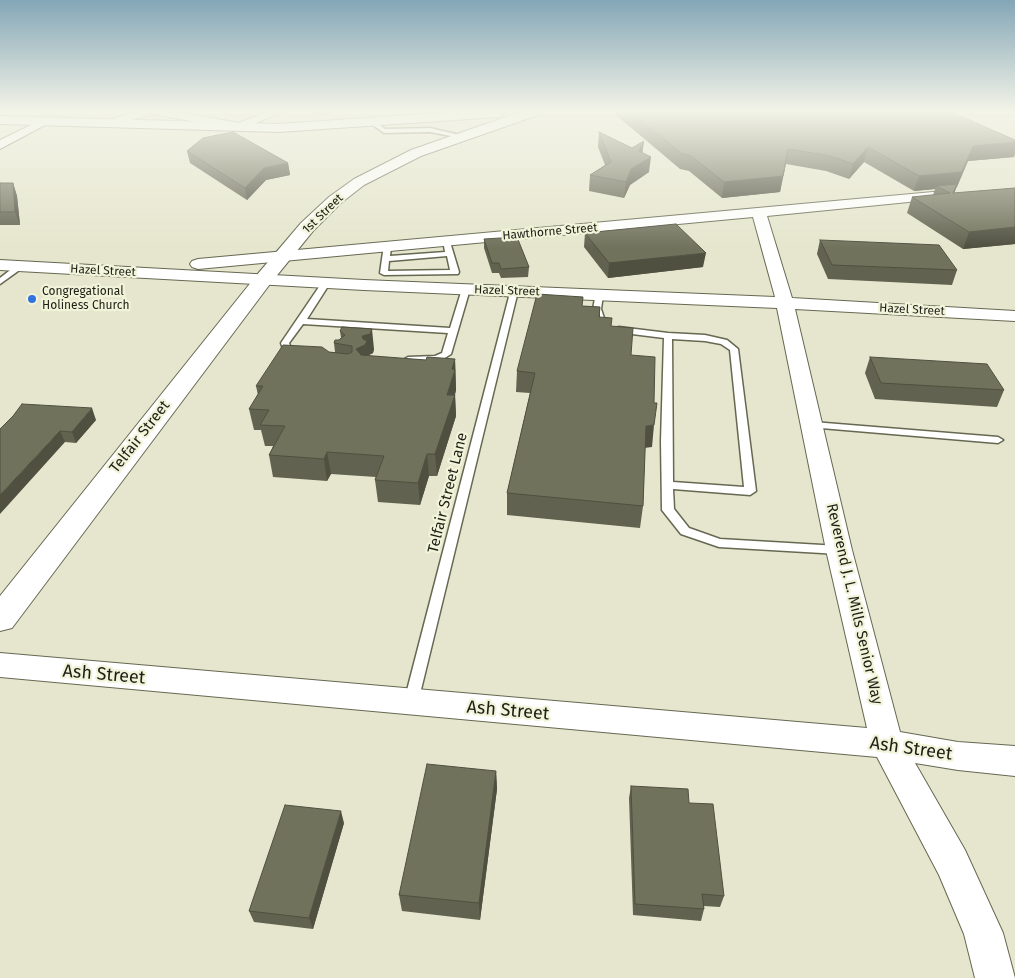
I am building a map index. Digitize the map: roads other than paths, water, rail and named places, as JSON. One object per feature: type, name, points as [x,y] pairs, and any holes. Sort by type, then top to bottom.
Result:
[{"type":"street","name":"1st Street","points":[[283,257],[307,227],[359,182],[409,157]]},
{"type":"street","name":"Hawthorne Street","points":[[84,270],[177,266],[283,257],[387,253],[448,248],[759,212],[955,194]]},
{"type":"street","name":"Reverend J. L. Mills Senior Way","points":[[759,212],[785,303],[840,550],[887,744],[952,863],[984,933],[995,978]]},
{"type":"street","name":"Telfair Street","points":[[0,619],[263,280],[283,257]]},
{"type":"street","name":"Hazel Street","points":[[0,265],[326,283],[381,279],[466,289],[785,303],[1015,316]]},
{"type":"street","name":"Ash Street","points":[[0,665],[887,744],[958,756],[1015,761]]},
{"type":"lane","points":[[387,253],[381,279],[455,272],[448,248]]},
{"type":"lane","points":[[0,282],[20,266]]},
{"type":"lane","points":[[306,353],[286,350],[285,343],[326,283]]},
{"type":"lane","points":[[396,363],[437,359],[446,354],[466,289]]},
{"type":"lane","name":"Telfair Street Lane","points":[[411,702],[514,291]]},
{"type":"lane","points":[[599,294],[597,309],[600,320],[616,329],[668,336],[705,338],[724,342],[734,349],[750,491],[668,485]]},
{"type":"lane","points":[[301,321],[453,331]]},
{"type":"lane","points":[[668,336],[666,441],[668,510],[685,531],[719,543],[840,550]]},
{"type":"lane","points":[[813,425],[998,440]]},
{"type":"place","name":"Congregational Holiness Church","points":[[32,299]]}]
